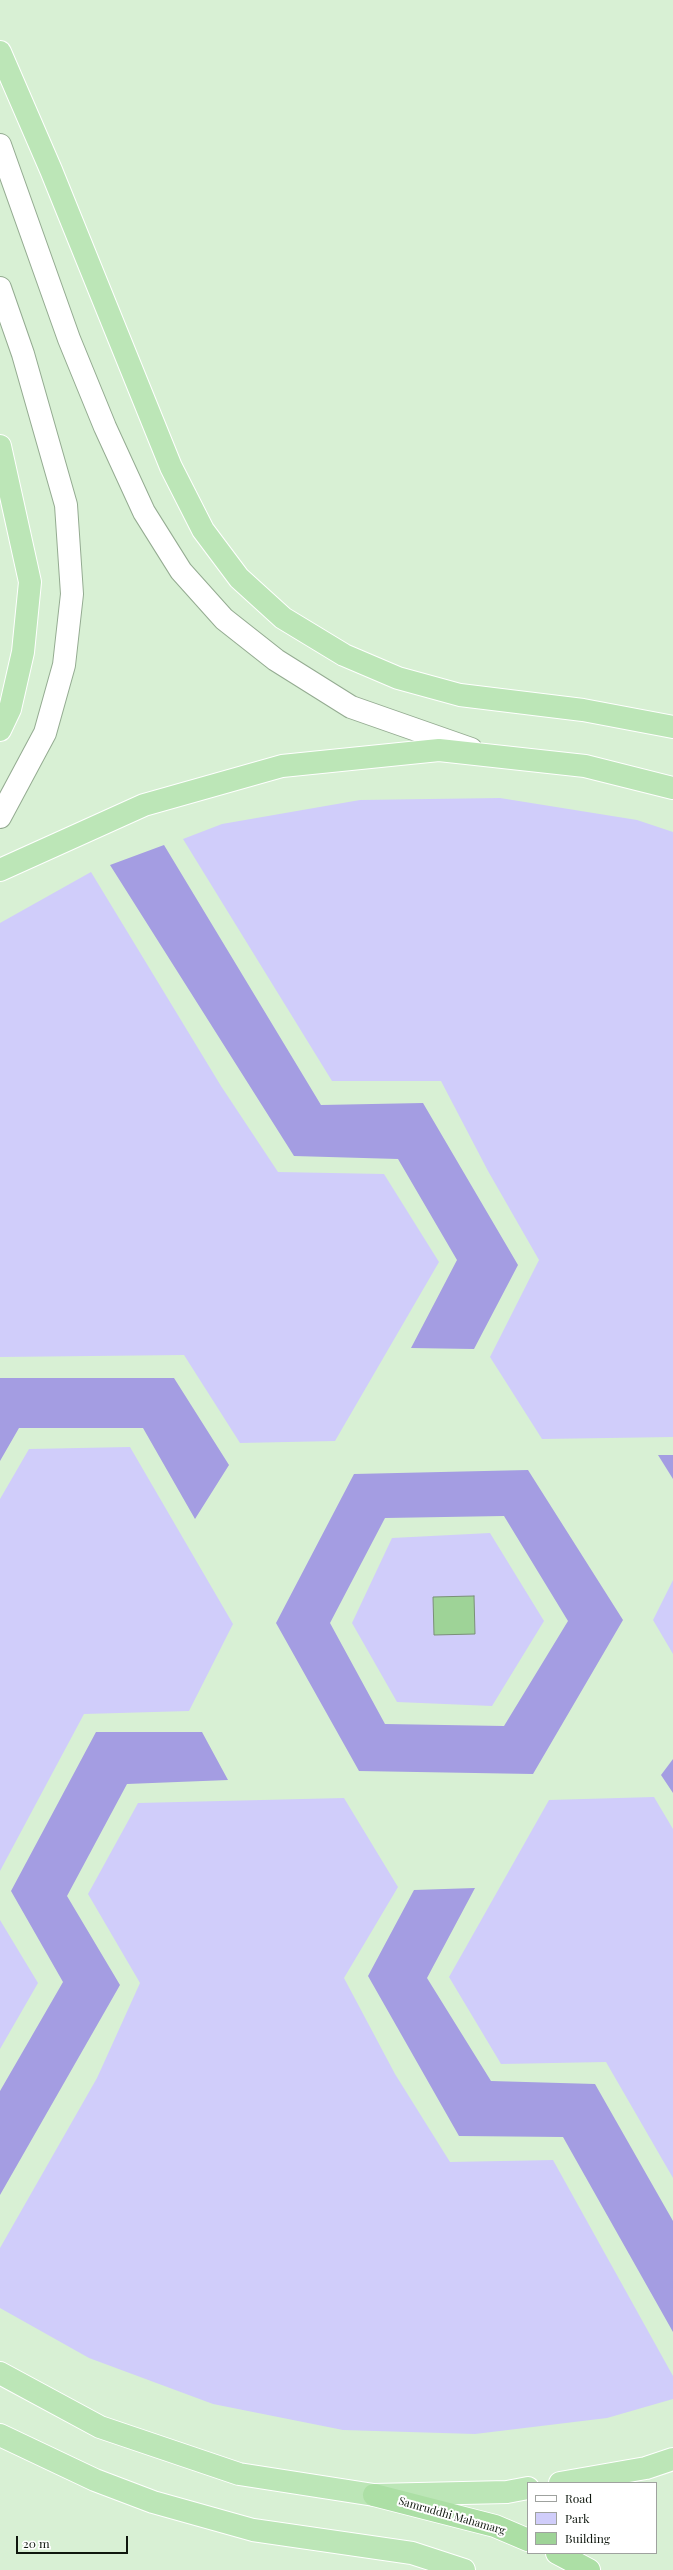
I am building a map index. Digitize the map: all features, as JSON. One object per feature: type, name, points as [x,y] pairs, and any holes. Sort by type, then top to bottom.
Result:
[{"type":"highway","points":[[0,52],[51,170],[171,467],[203,530],[240,578],[283,618],[344,656],[398,678],[460,695],[583,710],[673,727]]},
{"type":"highway","points":[[0,446],[30,582],[23,652],[10,709],[0,730]]},
{"type":"highway","points":[[0,870],[144,805],[282,766],[439,750],[585,766],[673,788]]},
{"type":"highway","points":[[0,2373],[100,2427],[240,2474],[374,2495],[507,2492],[527,2488]]},
{"type":"highway","points":[[0,2435],[95,2480],[153,2502],[253,2530],[412,2553],[464,2570]]},
{"type":"highway","points":[[566,2482],[646,2468],[673,2459]]},
{"type":"highway","name":"Samruddhi Mahamarg","points":[[374,2495],[494,2526],[527,2540]]},
{"type":"highway","points":[[559,2554],[589,2570]]},
{"type":"street","points":[[0,145],[69,339],[105,427],[144,512],[181,571],[224,619],[276,660],[351,707],[488,755]]},
{"type":"street","points":[[0,288],[23,354],[66,505],[72,594],[64,665],[45,733],[0,816]]},
{"type":"green space","points":[[500,798],[637,820],[673,832],[673,1437],[542,1439],[490,1357],[539,1260],[488,1171],[441,1081],[332,1081],[183,839],[222,824],[360,800]]},
{"type":"green space","points":[[91,872],[221,1086],[278,1172],[384,1174],[439,1262],[335,1441],[240,1443],[184,1355],[0,1357],[0,923]]},
{"type":"green space","points":[[130,1447],[233,1624],[189,1711],[84,1714],[0,1871],[0,1499],[29,1449]]},
{"type":"green space","points":[[490,1533],[544,1621],[492,1706],[397,1702],[352,1623],[392,1538]]},
{"type":"green space","points":[[673,1580],[673,1654],[653,1620]]},
{"type":"green space","points":[[654,1797],[673,1829],[673,2178],[606,2062],[501,2064],[449,1977],[549,1800]]},
{"type":"green space","points":[[344,1798],[398,1887],[344,1978],[395,2074],[450,2162],[553,2160],[673,2376],[673,2399],[607,2418],[475,2434],[343,2430],[213,2404],[89,2358],[0,2308],[0,2248],[97,2078],[140,1983],[88,1894],[138,1803]]},
{"type":"green space","points":[[0,1920],[38,1983],[0,2049]]},
{"type":"shaded area","points":[[164,845],[321,1105],[423,1103],[518,1265],[474,1349],[411,1348],[457,1260],[398,1159],[294,1156],[110,865]]},
{"type":"shaded area","points":[[0,1378],[174,1378],[229,1465],[195,1519],[143,1428],[19,1428],[0,1461]]},
{"type":"shaded area","points":[[658,1455],[673,1455],[673,1479]]},
{"type":"shaded area","points":[[528,1470],[623,1620],[533,1774],[359,1771],[276,1623],[354,1474]],"holes":[[[504,1516],[568,1621],[504,1726],[385,1724],[330,1623],[385,1518]]]},
{"type":"shaded area","points":[[96,1732],[202,1732],[228,1780],[127,1784],[67,1896],[120,1985],[0,2195],[0,2091],[63,1982],[11,1891]]},
{"type":"shaded area","points":[[673,1759],[673,1793],[661,1775]]},
{"type":"shaded area","points":[[475,1888],[427,1978],[491,2081],[595,2084],[673,2221],[673,2332],[563,2137],[459,2136],[368,1976],[414,1890]]},
{"type":"building","points":[[474,1596],[475,1634],[434,1635],[433,1597]]}]
